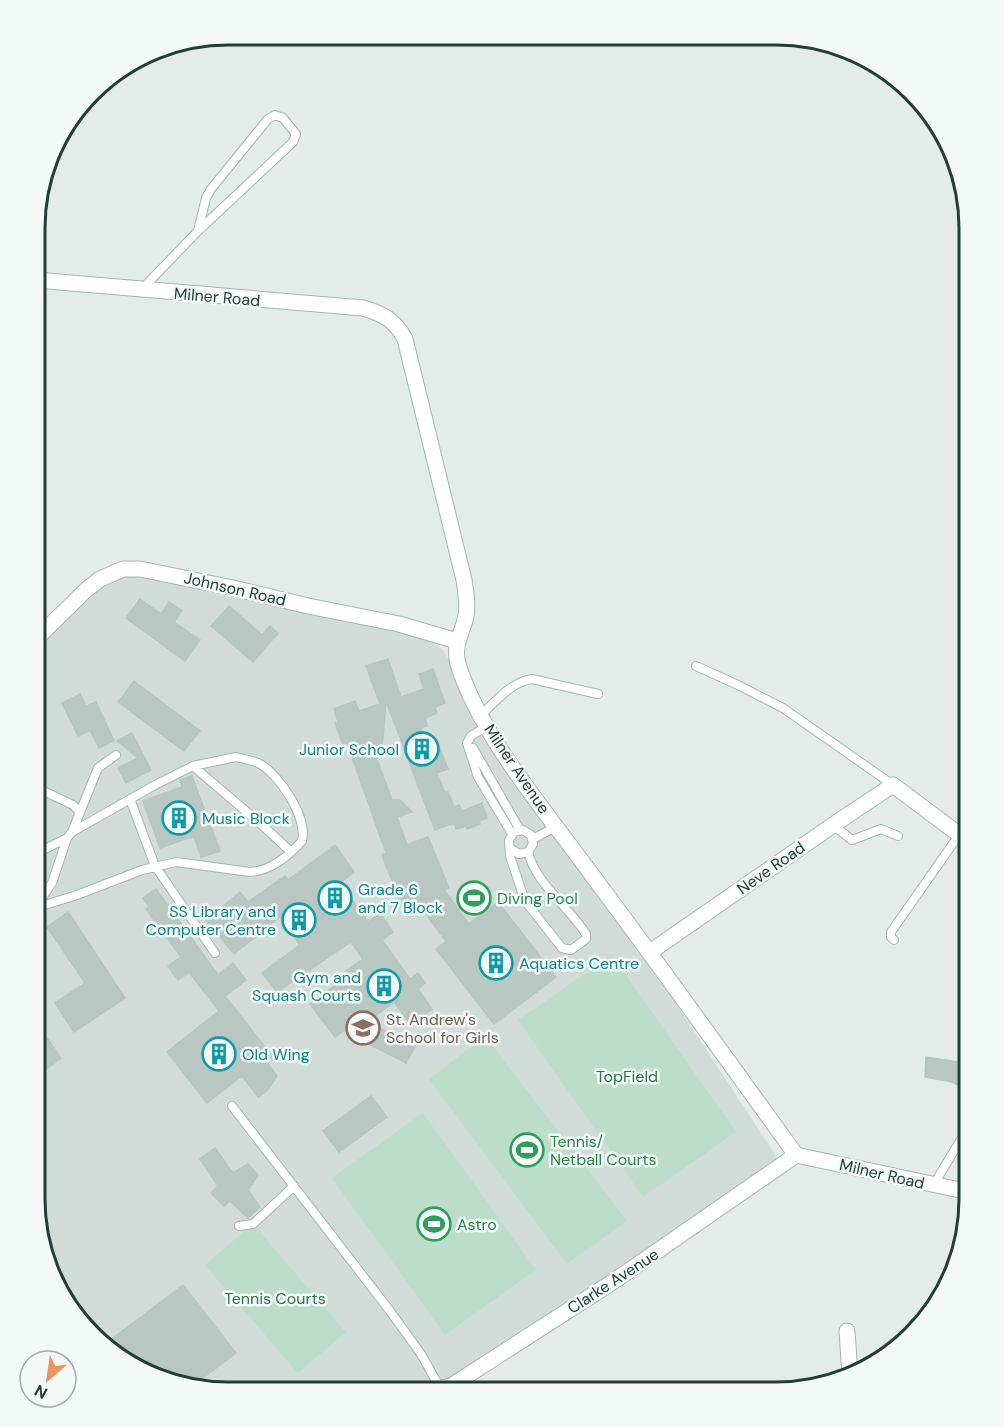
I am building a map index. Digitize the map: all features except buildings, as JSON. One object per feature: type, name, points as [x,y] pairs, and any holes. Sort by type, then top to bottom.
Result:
[{"type":"street","name":"Milner Road","points":[[45,281],[363,308],[377,312],[394,322]]},
{"type":"street","name":"Milner Avenue","points":[[394,322],[405,339],[464,580],[466,616],[456,641],[461,673],[504,754],[796,1155]]},
{"type":"street","name":"Johnson Road","points":[[45,630],[100,579],[123,569],[140,569],[399,624],[456,641]]},
{"type":"street","name":"Neve Road","points":[[650,952],[893,785]]},
{"type":"street","points":[[893,785],[959,834]]},
{"type":"street","name":"Milner Road","points":[[796,1155],[959,1190]]},
{"type":"street","name":"Clarke Avenue","points":[[460,1382],[614,1281],[796,1155]]},
{"type":"street","points":[[847,1331],[849,1366]]},
{"type":"lane","points":[[141,290],[198,231],[293,142],[296,134],[283,118],[275,115],[268,119],[211,189],[206,198],[198,231]]},
{"type":"lane","points":[[696,666],[783,708],[893,785]]},
{"type":"lane","points":[[512,834],[478,777],[467,743],[469,738],[516,684],[523,680],[532,679],[598,694]]},
{"type":"lane","points":[[469,738],[520,830]]},
{"type":"lane","points":[[45,893],[52,883],[98,768],[117,755]]},
{"type":"lane","points":[[45,849],[130,799],[194,766],[236,757],[259,764],[278,779],[301,819],[304,837],[299,845],[260,872],[176,862],[155,866],[45,905]]},
{"type":"lane","points":[[194,766],[290,851]]},
{"type":"lane","points":[[45,792],[73,805],[80,812]]},
{"type":"lane","points":[[130,799],[155,866],[216,953]]},
{"type":"lane","points":[[833,825],[852,840],[881,829],[898,836]]},
{"type":"lane","points":[[511,849],[519,854],[528,852],[533,839],[557,826]]},
{"type":"lane","points":[[528,852],[542,878],[586,934],[586,939],[571,950],[562,948],[525,901],[510,856],[509,840],[512,834],[520,830],[527,831],[533,839]]},
{"type":"lane","points":[[894,940],[891,932],[959,844]]},
{"type":"lane","points":[[232,1106],[443,1382]]},
{"type":"lane","points":[[934,1186],[959,1143]]},
{"type":"lane","points":[[239,1226],[253,1224],[294,1186]]},
{"type":"shaded area","name":"St. Andrew's School for Girls","points":[[129,575],[155,577],[216,594],[400,630],[426,637],[444,651],[460,680],[780,1162],[452,1382],[228,1382],[204,1380],[180,1376],[158,1368],[136,1358],[117,1344],[83,1310],[64,1280],[51,1247],[45,1199],[45,639],[89,593],[112,577]]},
{"type":"green space","name":"TopField","points":[[612,955],[736,1132],[643,1197],[518,1020]]},
{"type":"green space","name":"Tennis/ Netball Courts","points":[[485,1036],[627,1221],[567,1264],[429,1079]]},
{"type":"green space","name":"Astro","points":[[423,1113],[536,1270],[445,1335],[332,1178]]},
{"type":"green space","name":"Tennis Courts","points":[[253,1224],[346,1332],[298,1373],[205,1265]]},
{"type":"water","name":"Diving Pool","points":[[474,882],[489,902],[474,915],[458,894]]},
{"type":"place","name":"Junior School","points":[[422,749]]},
{"type":"place","name":"Music Block","points":[[179,818]]},
{"type":"place","name":"Grade 6 and 7 Block","points":[[335,898]]},
{"type":"place","name":"Diving Pool","points":[[474,898]]},
{"type":"place","name":"SS Library and Computer Centre","points":[[299,920]]},
{"type":"place","name":"Aquatics Centre","points":[[496,963]]},
{"type":"place","name":"Gym and Squash Courts","points":[[384,986]]},
{"type":"place","name":"St. Andrew's School for Girls","points":[[363,1028]]},
{"type":"place","name":"Old Wing","points":[[219,1054]]},
{"type":"place","name":"Tennis/ Netball Courts","points":[[527,1150]]},
{"type":"place","name":"Astro","points":[[434,1224]]}]
